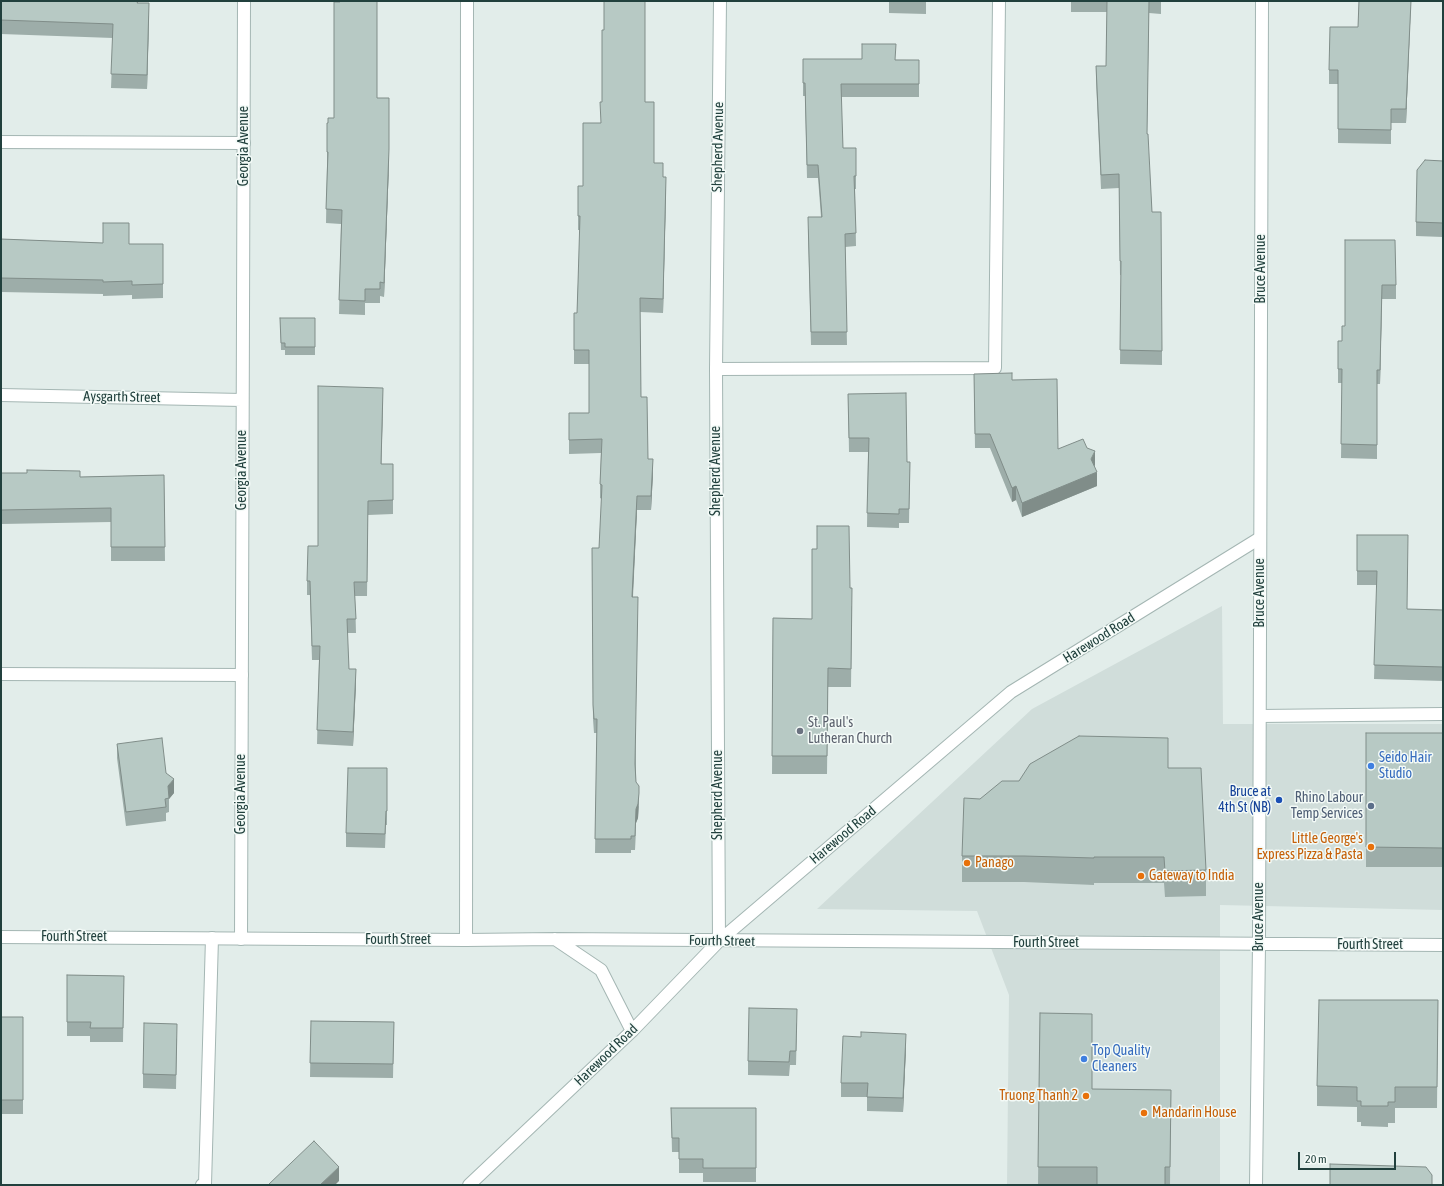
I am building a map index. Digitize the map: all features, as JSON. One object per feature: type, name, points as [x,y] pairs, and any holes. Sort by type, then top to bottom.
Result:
[{"type":"street","name":"Georgia Avenue","points":[[241,939],[244,1]]},
{"type":"street","points":[[466,940],[467,1]]},
{"type":"street","name":"Shepherd Avenue","points":[[719,941],[716,369],[720,1]]},
{"type":"street","points":[[716,369],[995,368],[999,1]]},
{"type":"street","name":"Bruce Avenue","points":[[1256,1185],[1259,944],[1262,1]]},
{"type":"street","points":[[1,142],[244,143]]},
{"type":"street","name":"Aysgarth Street","points":[[1,395],[242,400]]},
{"type":"street","name":"Harewood Road","points":[[469,1185],[632,1031],[719,941],[1011,692],[1260,538]]},
{"type":"street","points":[[1,674],[242,676]]},
{"type":"street","points":[[1260,716],[1443,714]]},
{"type":"street","name":"Fourth Street","points":[[1,937],[466,940],[555,939],[1443,946]]},
{"type":"street","points":[[202,1185],[205,1184],[212,938]]},
{"type":"street","points":[[555,939],[602,970],[632,1031]]},
{"type":"shaded area","points":[[1222,606],[1223,724],[1443,724],[1443,910],[1220,905],[1220,1185],[1007,1185],[1009,995],[977,911],[817,909],[1032,709]]},
{"type":"building","points":[[1,1],[138,1],[137,3],[149,3],[147,75],[111,74],[113,24],[1,20]]},
{"type":"building","points":[[377,1],[377,98],[389,98],[389,149],[384,283],[380,282],[380,289],[365,289],[365,301],[339,300],[342,210],[326,209],[328,152],[327,123],[328,118],[334,118],[334,2]]},
{"type":"building","points":[[604,1],[645,1],[645,102],[654,102],[654,163],[663,163],[663,177],[666,177],[663,299],[640,298],[641,397],[647,397],[648,459],[653,459],[651,496],[637,496],[632,597],[638,597],[635,764],[636,782],[639,786],[639,793],[636,809],[635,836],[631,836],[631,839],[595,839],[597,719],[594,719],[593,705],[592,548],[599,548],[602,485],[600,484],[602,439],[569,440],[569,413],[589,413],[589,350],[574,350],[574,313],[577,313],[580,216],[578,216],[578,186],[583,186],[583,123],[601,123],[600,102],[602,102],[602,30],[604,30]]},
{"type":"building","points":[[1107,1],[1149,1],[1147,134],[1152,212],[1161,212],[1162,351],[1120,350],[1121,261],[1119,174],[1101,175],[1096,66],[1106,66]]},
{"type":"building","points":[[1359,1],[1411,1],[1406,109],[1391,109],[1391,130],[1338,129],[1338,70],[1329,70],[1330,27],[1358,27]]},
{"type":"building","points":[[862,44],[896,44],[895,60],[919,60],[919,84],[841,84],[843,148],[856,148],[856,176],[854,176],[856,233],[845,234],[847,332],[811,332],[808,217],[822,217],[818,165],[807,165],[803,59],[862,59]]},
{"type":"building","points":[[1425,160],[1443,161],[1443,223],[1416,222],[1417,170]]},
{"type":"building","points":[[103,223],[129,223],[129,244],[163,244],[163,284],[132,285],[132,281],[103,282],[103,280],[1,278],[1,239],[103,243]]},
{"type":"building","points":[[1345,240],[1395,240],[1396,285],[1382,285],[1380,370],[1377,370],[1377,445],[1341,444],[1342,369],[1338,369],[1338,341],[1342,341],[1342,326],[1345,326]]},
{"type":"building","points":[[280,318],[315,318],[315,347],[285,347],[285,343],[281,343]]},
{"type":"building","points":[[1012,373],[1012,380],[1057,379],[1058,449],[1083,439],[1087,448],[1095,451],[1091,459],[1097,472],[1022,503],[1016,486],[1012,488],[990,434],[975,434],[974,374]]},
{"type":"building","points":[[318,386],[383,388],[381,464],[393,464],[393,500],[368,501],[367,582],[354,582],[356,619],[347,619],[349,669],[356,669],[353,732],[317,730],[320,646],[312,646],[310,581],[307,581],[308,546],[318,546]]},
{"type":"building","points":[[906,393],[907,462],[910,462],[909,509],[899,509],[899,514],[867,513],[869,438],[849,438],[848,394]]},
{"type":"building","points":[[27,470],[80,471],[80,477],[164,475],[165,547],[111,547],[111,508],[1,510],[1,473],[27,473]]},
{"type":"building","points":[[817,526],[849,526],[850,588],[852,588],[851,669],[828,668],[827,756],[772,756],[773,618],[812,619],[812,549],[817,549]]},
{"type":"building","points":[[1357,535],[1408,535],[1407,609],[1443,610],[1443,667],[1374,665],[1377,571],[1357,571]]},
{"type":"building","points":[[1366,733],[1443,733],[1443,848],[1366,847]]},
{"type":"building","points":[[1079,736],[1168,738],[1168,768],[1201,768],[1206,870],[1165,871],[1164,857],[1094,858],[962,856],[964,798],[980,799],[1002,781],[1019,781],[1030,764]]},
{"type":"building","points":[[162,738],[166,773],[174,779],[168,786],[169,798],[165,799],[166,807],[126,812],[117,744]]},
{"type":"building","points":[[348,768],[387,768],[387,811],[385,834],[346,833]]},
{"type":"building","points":[[67,975],[124,976],[123,1028],[90,1028],[91,1022],[67,1022]]},
{"type":"building","points":[[1319,1000],[1438,1000],[1437,1087],[1395,1087],[1395,1102],[1388,1102],[1388,1106],[1361,1106],[1361,1101],[1357,1101],[1357,1087],[1317,1086]]},
{"type":"building","points":[[749,1008],[797,1009],[796,1051],[790,1051],[789,1062],[748,1061]]},
{"type":"building","points":[[1040,1013],[1092,1014],[1092,1089],[1171,1090],[1170,1167],[1165,1167],[1165,1185],[1097,1185],[1097,1167],[1038,1167]]},
{"type":"building","points":[[1,1017],[23,1017],[23,1100],[1,1100]]},
{"type":"building","points":[[311,1021],[394,1022],[393,1064],[310,1063]]},
{"type":"building","points":[[144,1023],[177,1024],[176,1075],[143,1074]]},
{"type":"building","points":[[861,1032],[906,1034],[903,1098],[867,1097],[868,1083],[841,1083],[843,1036],[861,1037]]},
{"type":"building","points":[[671,1108],[756,1108],[756,1168],[703,1168],[703,1159],[679,1159],[679,1138],[672,1138]]},
{"type":"building","points":[[314,1141],[339,1167],[320,1185],[268,1185]]},
{"type":"building","points":[[1330,1164],[1426,1167],[1432,1175],[1432,1185],[1330,1185]]},
{"type":"place","name":"St. Paul's Lutheran Church","points":[[800,731]]},
{"type":"place","name":"Seido Hair Studio","points":[[1371,766]]},
{"type":"place","name":"Bruce at 4th St (NB)","points":[[1279,800]]},
{"type":"place","name":"Rhino Labour Temp Services","points":[[1371,806]]},
{"type":"place","name":"Little George's Express Pizza & Pasta","points":[[1371,847]]},
{"type":"place","name":"Panago","points":[[967,863]]},
{"type":"place","name":"Gateway to India","points":[[1141,876]]},
{"type":"place","name":"Top Quality Cleaners","points":[[1084,1059]]},
{"type":"place","name":"Truong Thanh 2","points":[[1086,1096]]},
{"type":"place","name":"Mandarin House","points":[[1144,1113]]}]
